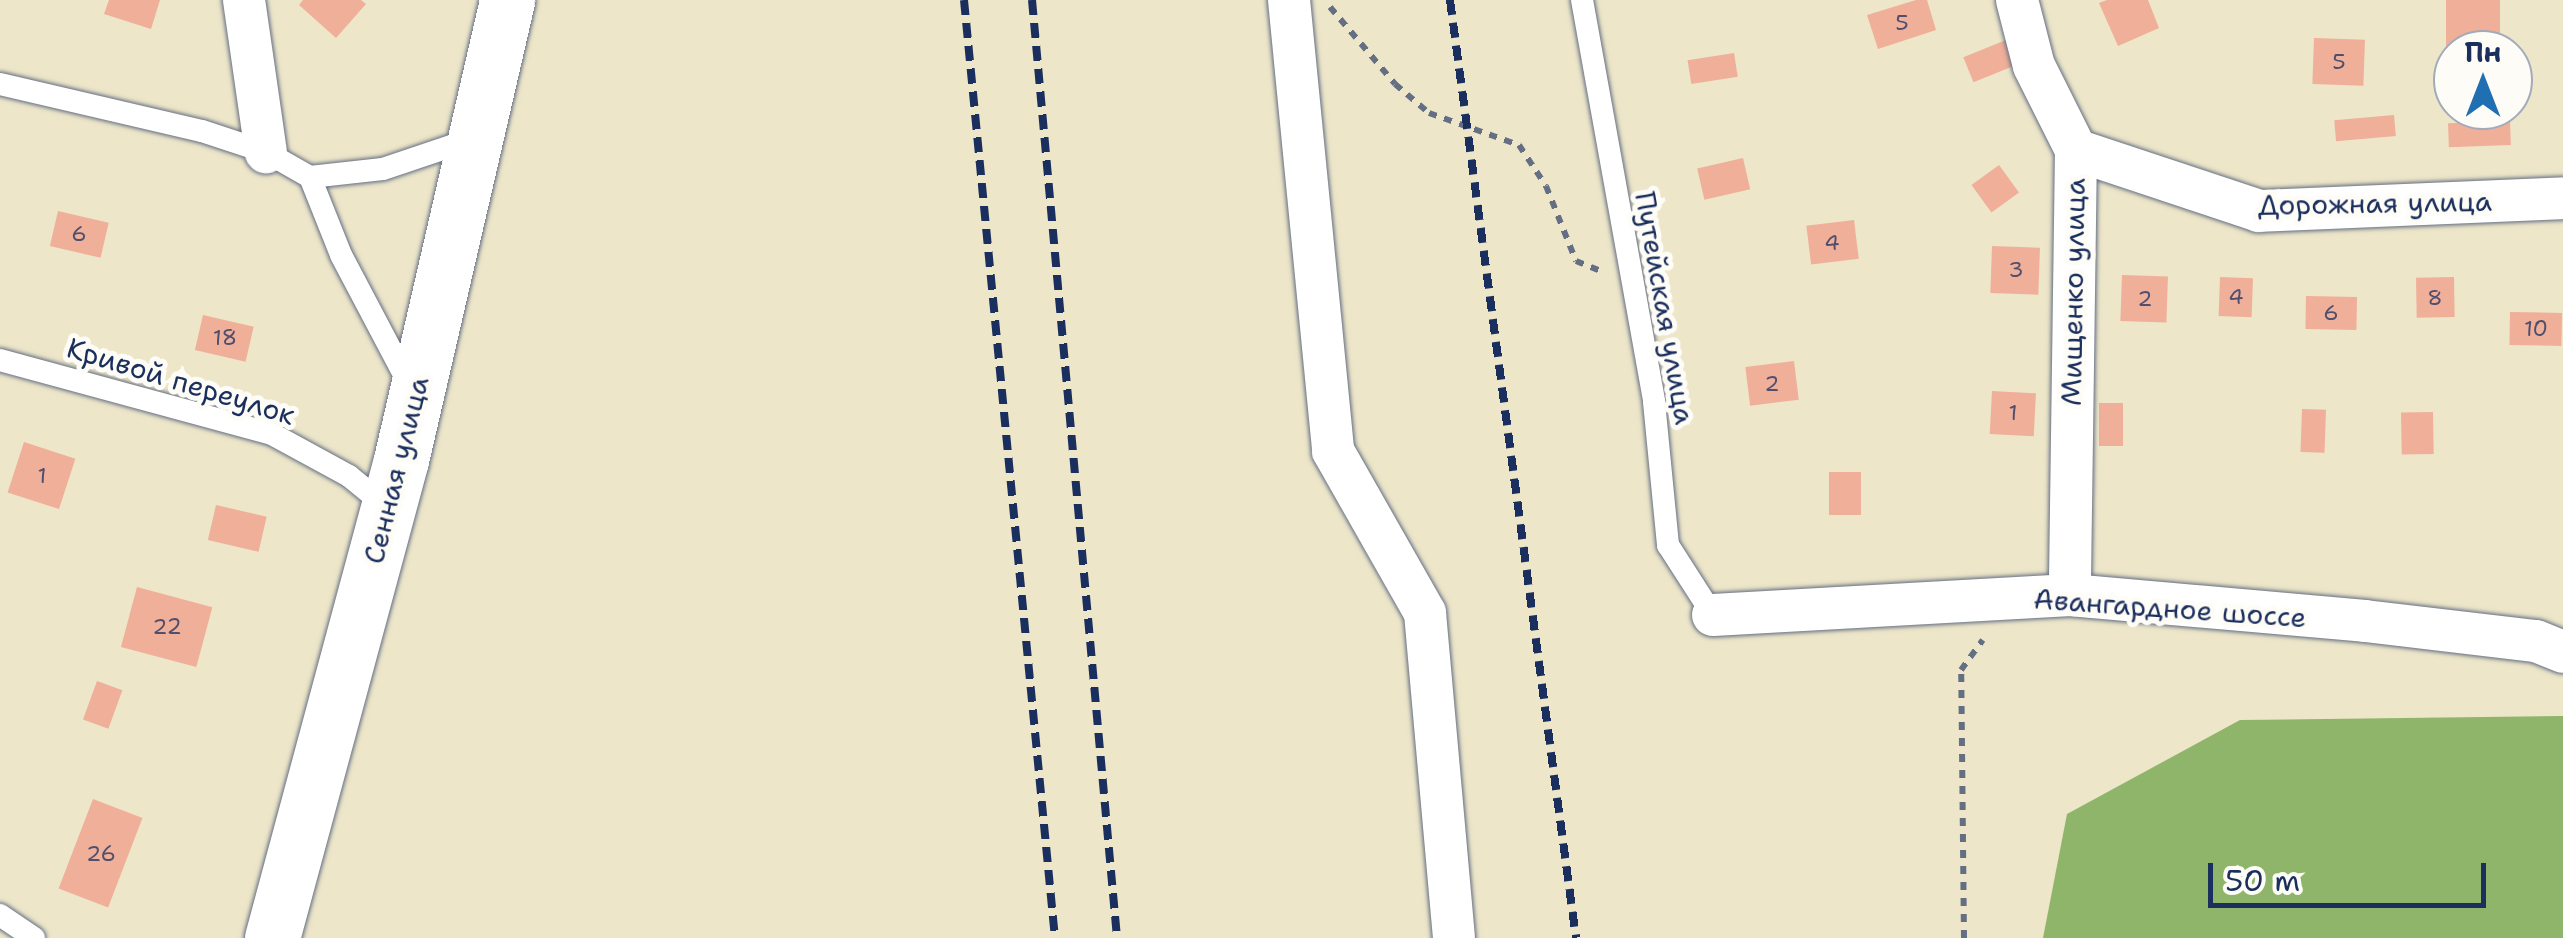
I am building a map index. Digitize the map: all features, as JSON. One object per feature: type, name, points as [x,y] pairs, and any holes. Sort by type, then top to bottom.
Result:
[{"type":"main road","name":"Сенная улица","points":[[272,938],[415,398],[508,0]]},
{"type":"street","points":[[244,0],[266,152]]},
{"type":"street","points":[[1289,0],[1333,450],[1425,613],[1454,938]]},
{"type":"street","name":"Мищенко улица","points":[[2016,0],[2034,66],[2076,150],[2070,596]]},
{"type":"street","name":"Дорожная улица","points":[[2076,150],[2259,211],[2563,198]]},
{"type":"street","name":"Авангардное шоссе","points":[[1713,614],[2070,596],[2536,640],[2563,652]]},
{"type":"lane","name":"Путейская улица","points":[[1582,0],[1654,402],[1668,545],[1713,614]]},
{"type":"lane","points":[[0,84],[97,103],[266,152],[310,177],[383,169],[476,138]]},
{"type":"lane","points":[[310,177],[341,255],[415,398]]},
{"type":"lane","name":"Кривой переулок","points":[[0,360],[272,434],[349,476],[387,507]]},
{"type":"lane","points":[[0,916],[34,938]]},
{"type":"path","points":[[1324,0],[1395,84],[1429,112],[1519,146],[1546,186],[1576,260],[1634,294]]},
{"type":"path","points":[[1964,938],[1961,670],[2013,598]]},
{"type":"green space","points":[[2563,716],[2563,938],[2043,938],[2067,814],[2240,720]]},
{"type":"building","points":[[109,0],[160,0],[151,29],[104,14]]},
{"type":"building","points":[[303,0],[361,0],[366,4],[336,38],[299,5]]},
{"type":"building","points":[[1927,0],[1936,30],[1878,49],[1867,15]]},
{"type":"building","points":[[2148,0],[2159,28],[2118,46],[2099,3]]},
{"type":"building","points":[[2446,0],[2500,0],[2500,30],[2446,30]]},
{"type":"building","points":[[2314,38],[2365,40],[2363,86],[2312,84]]},
{"type":"building","points":[[2006,40],[2016,65],[1973,82],[1963,57]]},
{"type":"building","points":[[1734,53],[1738,77],[1691,84],[1688,60]]},
{"type":"building","points":[[2394,115],[2396,136],[2336,141],[2334,120]]},
{"type":"building","points":[[2448,130],[2510,130],[2511,145],[2449,147]]},
{"type":"building","points":[[1743,158],[1750,189],[1704,200],[1697,169]]},
{"type":"building","points":[[1999,165],[2019,193],[1991,212],[1971,185]]},
{"type":"building","points":[[58,211],[109,223],[101,258],[50,246]]},
{"type":"building","points":[[1854,220],[1859,259],[1811,265],[1806,226]]},
{"type":"building","points":[[1992,246],[2040,248],[2038,295],[1990,293]]},
{"type":"building","points":[[2122,275],[2168,277],[2166,323],[2120,321]]},
{"type":"building","points":[[2220,277],[2253,278],[2252,317],[2219,316]]},
{"type":"building","points":[[2454,277],[2455,317],[2417,318],[2416,278]]},
{"type":"building","points":[[2306,296],[2357,297],[2356,330],[2305,329]]},
{"type":"building","points":[[2510,312],[2562,313],[2561,346],[2509,345]]},
{"type":"building","points":[[203,315],[254,327],[246,362],[195,350]]},
{"type":"building","points":[[1794,361],[1799,400],[1750,406],[1745,367]]},
{"type":"building","points":[[1992,391],[2036,393],[2034,436],[1990,434]]},
{"type":"building","points":[[2099,403],[2123,403],[2123,446],[2099,446]]},
{"type":"building","points":[[2302,409],[2326,410],[2324,453],[2300,452]]},
{"type":"building","points":[[2433,412],[2434,454],[2402,455],[2401,413]]},
{"type":"building","points":[[24,442],[75,459],[59,509],[8,492]]},
{"type":"building","points":[[1829,472],[1861,472],[1861,515],[1829,515]]},
{"type":"building","points":[[216,505],[267,517],[259,552],[208,540]]},
{"type":"building","points":[[137,587],[212,607],[196,667],[121,647]]},
{"type":"building","points":[[97,681],[122,690],[108,729],[83,720]]},
{"type":"building","points":[[93,799],[142,818],[108,908],[59,889]]},
{"type":"railway","points":[[964,0],[1055,938]]},
{"type":"railway","points":[[1032,0],[1117,938]]},
{"type":"railway","points":[[1450,0],[1576,938]]}]
